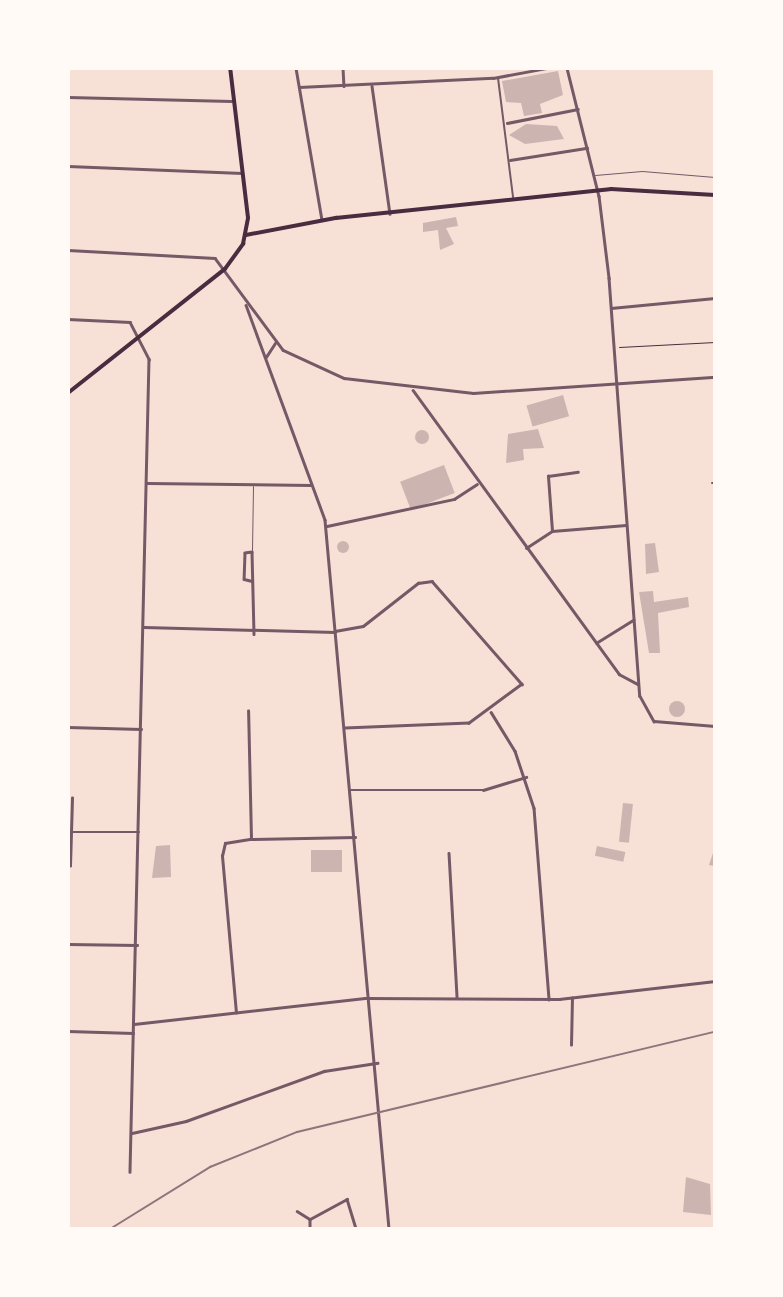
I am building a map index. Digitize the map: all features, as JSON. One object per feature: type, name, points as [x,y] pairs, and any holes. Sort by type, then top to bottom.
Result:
[{"type":"main road","points":[[68,393],[225,269],[246,235],[242,173],[231,101],[230,68]]},
{"type":"main road","points":[[246,235],[322,220],[597,190],[715,195]]},
{"type":"street","points":[[296,68],[322,220]]},
{"type":"street","points":[[343,68],[344,86]]},
{"type":"street","points":[[299,87],[372,86],[496,77],[547,68]]},
{"type":"street","points":[[566,68],[597,190],[611,308],[638,684],[654,721],[715,726]]},
{"type":"street","points":[[496,77],[507,123],[513,199]]},
{"type":"street","points":[[372,86],[390,214]]},
{"type":"street","points":[[68,97],[231,101]]},
{"type":"street","points":[[507,123],[578,109]]},
{"type":"street","points":[[510,160],[587,148]]},
{"type":"street","points":[[68,166],[242,173]]},
{"type":"street","points":[[68,250],[209,257],[225,269],[246,305],[275,343],[328,374],[413,390],[616,385],[715,377]]},
{"type":"street","points":[[611,308],[715,298]]},
{"type":"street","points":[[246,305],[325,526],[377,1063],[388,1229]]},
{"type":"street","points":[[68,319],[130,322],[140,336],[149,359],[130,1171]]},
{"type":"street","points":[[266,357],[275,343]]},
{"type":"street","points":[[413,390],[477,484],[619,674],[638,684]]},
{"type":"street","points":[[552,531],[548,476],[578,472]]},
{"type":"street","points":[[147,483],[312,485]]},
{"type":"street","points":[[325,526],[454,499],[477,484]]},
{"type":"street","points":[[525,549],[552,531],[626,525]]},
{"type":"street","points":[[253,581],[244,579],[245,552],[252,552],[253,581],[254,634]]},
{"type":"street","points":[[144,628],[254,634],[335,631],[363,626],[418,583],[432,581],[522,684],[491,711],[464,724],[345,729]]},
{"type":"street","points":[[596,643],[633,620]]},
{"type":"street","points":[[248,711],[251,839]]},
{"type":"street","points":[[491,711],[526,777],[542,856],[549,999]]},
{"type":"street","points":[[68,727],[141,729]]},
{"type":"street","points":[[351,790],[482,790],[526,777]]},
{"type":"street","points":[[70,866],[72,798]]},
{"type":"street","points":[[70,832],[139,832]]},
{"type":"street","points":[[236,1013],[223,848],[229,841],[251,839],[355,837]]},
{"type":"street","points":[[449,853],[457,998]]},
{"type":"street","points":[[68,944],[137,945]]},
{"type":"street","points":[[134,1024],[371,998],[572,998],[715,981]]},
{"type":"street","points":[[571,1045],[572,998]]},
{"type":"street","points":[[68,1031],[133,1033]]},
{"type":"street","points":[[131,1133],[186,1121],[324,1071],[377,1063]]},
{"type":"street","points":[[310,1219],[347,1199],[356,1229]]},
{"type":"street","points":[[297,1211],[310,1219]]},
{"type":"street","points":[[310,1219],[310,1229]]},
{"type":"lane","points":[[593,175],[642,171],[715,177]]},
{"type":"lane","points":[[252,552],[253,486]]},
{"type":"path","points":[[614,347],[715,342]]},
{"type":"building","points":[[558,71],[563,95],[540,104],[542,113],[524,116],[521,103],[506,102],[502,81]]},
{"type":"building","points":[[526,124],[557,126],[564,139],[525,144],[509,135]]},
{"type":"building","points":[[456,217],[458,226],[446,228],[454,244],[440,250],[438,230],[423,232],[423,223]]},
{"type":"building","points":[[563,395],[569,416],[533,427],[526,405]]},
{"type":"building","points":[[538,429],[544,448],[523,449],[524,460],[506,463],[508,434]]},
{"type":"building","points":[[419,430],[425,430],[429,437],[425,444],[419,444],[415,440],[415,434]]},
{"type":"building","points":[[444,465],[455,493],[411,510],[400,482]]},
{"type":"building","points":[[343,541],[349,547],[343,553],[337,547]]},
{"type":"building","points":[[655,543],[659,572],[646,574],[645,544]]},
{"type":"building","points":[[653,591],[654,602],[688,597],[689,607],[658,613],[660,653],[649,653],[639,592]]},
{"type":"building","points":[[674,701],[680,701],[685,709],[683,715],[674,717],[669,712],[669,706]]},
{"type":"building","points":[[623,803],[633,804],[629,843],[619,842]]},
{"type":"building","points":[[170,845],[171,877],[152,878],[156,846]]},
{"type":"building","points":[[597,846],[625,852],[623,862],[595,856]]},
{"type":"building","points":[[715,847],[715,866],[709,865]]},
{"type":"building","points":[[311,850],[342,850],[342,872],[311,872]]},
{"type":"building","points":[[686,1177],[710,1184],[711,1215],[683,1212]]},
{"type":"railway","points":[[110,1229],[210,1167],[297,1132],[715,1032]]}]
